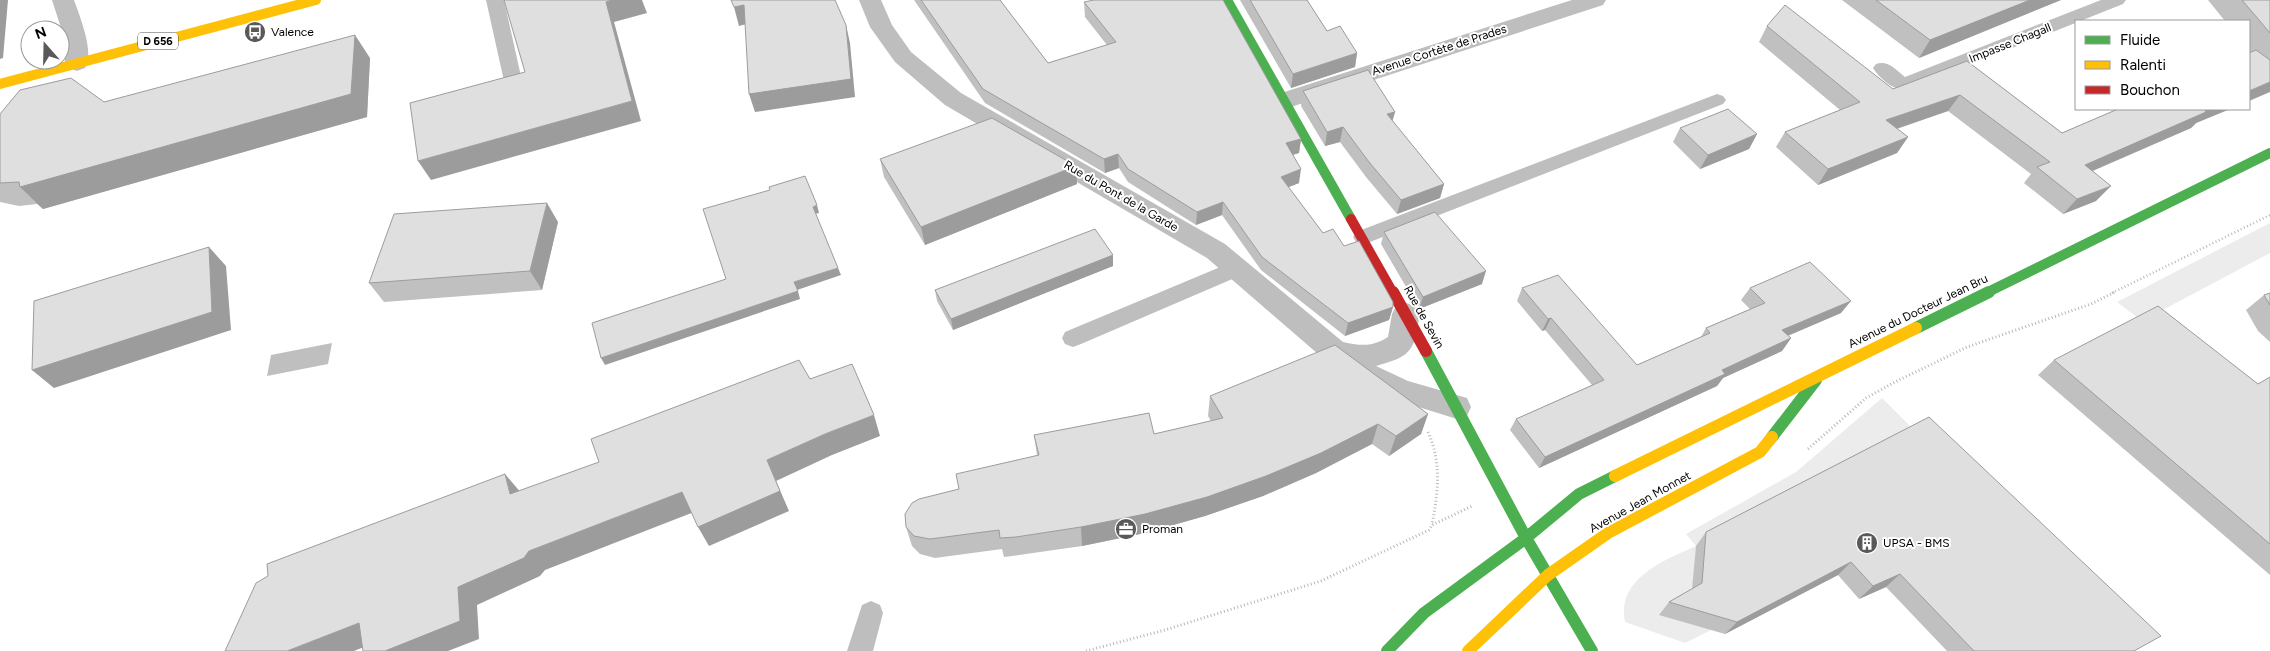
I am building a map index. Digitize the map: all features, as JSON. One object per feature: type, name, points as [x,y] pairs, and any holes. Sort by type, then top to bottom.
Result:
[{"type":"main road","name":"D 656","points":[[0,84],[316,0]]},
{"type":"main road","name":"Rue de Sevin","points":[[1226,0],[1363,237],[1457,407],[1526,538],[1592,651]]},
{"type":"main road","name":"Avenue du Docteur Jean Bru","points":[[1526,538],[1579,494],[2270,153]]},
{"type":"main road","name":"Avenue Jean Monnet","points":[[1468,651],[1548,575],[1608,533],[1760,452],[1820,374]]},
{"type":"main road","points":[[1387,651],[1424,613],[1526,538]]},
{"type":"street","points":[[63,0],[77,45],[77,63]]},
{"type":"street","name":"Rue du Pont de la Garde","points":[[870,0],[881,27],[903,57],[953,99],[1216,251],[1335,352],[1373,380],[1457,407]]},
{"type":"street","name":"Avenue Cortète de Prades","points":[[1283,101],[1595,0]]},
{"type":"street","name":"Rue du Pont de la Garde","points":[[1335,352],[1366,358],[1387,352],[1402,343],[1406,314]]},
{"type":"lane","points":[[495,0],[513,81]]},
{"type":"lane","name":"Impasse Chagall","points":[[1882,68],[1903,85],[2117,0]]},
{"type":"lane","points":[[1363,237],[1717,100]]},
{"type":"lane","points":[[1073,338],[1237,268]]},
{"type":"lane","points":[[860,651],[871,613],[876,651]]},
{"type":"path","points":[[1803,453],[1866,398],[1895,382],[1967,347],[2091,304],[2270,215]]},
{"type":"path","points":[[1424,424],[1434,446],[1441,479],[1432,525]]},
{"type":"path","points":[[1086,651],[1165,630],[1321,581],[1428,530],[1432,525],[1501,492]]},
{"type":"shaded area","points":[[2270,223],[2270,253],[2142,321],[2117,302]]},
{"type":"shaded area","points":[[332,343],[328,364],[267,376],[271,355]]},
{"type":"shaded area","points":[[1882,398],[1916,432],[1711,630],[1685,643],[1625,622],[1624,607],[1628,594],[1635,582],[1658,565],[1696,546],[1686,534],[1796,472]]},
{"type":"building","points":[[504,0],[612,0],[606,2],[632,101],[418,161],[410,103],[525,72]]},
{"type":"building","points":[[731,0],[835,0],[846,25],[851,79],[749,94],[744,5],[734,7]]},
{"type":"building","points":[[921,0],[1000,0],[1048,63],[1116,42],[1084,2],[1094,0],[1223,0],[1301,139],[1286,143],[1301,169],[1281,177],[1323,233],[1333,229],[1344,246],[1359,241],[1393,302],[1393,307],[1348,323],[1262,257],[1223,202],[1197,212],[1128,169],[1118,154],[1104,159],[983,89]]},
{"type":"building","points":[[1250,0],[1307,0],[1327,31],[1340,26],[1357,53],[1293,74]]},
{"type":"building","points":[[1876,0],[2030,0],[1930,40]]},
{"type":"building","points":[[2242,0],[2270,0],[2270,33]]},
{"type":"building","points":[[1785,5],[1893,89],[1967,61],[2062,133],[2116,110],[2205,110],[2206,112],[2085,165],[2111,186],[2077,199],[2037,167],[2050,162],[1960,95],[1886,120],[1908,137],[1828,169],[1785,132],[1860,102],[1767,26]]},
{"type":"building","points":[[355,35],[351,94],[20,187],[19,182],[0,183],[0,114],[20,90],[71,78],[104,102]]},
{"type":"building","points":[[2256,50],[2270,60],[2270,82],[2250,91],[2250,53]]},
{"type":"building","points":[[1368,70],[1395,112],[1387,114],[1444,184],[1401,200],[1343,127],[1327,132],[1303,91]]},
{"type":"building","points":[[1728,109],[1757,134],[1708,155],[1680,128]]},
{"type":"building","points":[[992,118],[1076,166],[921,227],[880,159]]},
{"type":"building","points":[[805,176],[817,205],[813,207],[838,268],[794,282],[798,291],[601,358],[592,323],[726,279],[703,209],[770,190],[769,187]]},
{"type":"building","points":[[547,203],[530,271],[369,283],[394,214]]},
{"type":"building","points":[[1435,212],[1486,271],[1423,297],[1384,232]]},
{"type":"building","points":[[1095,229],[1113,255],[951,319],[935,290]]},
{"type":"building","points":[[209,247],[212,312],[32,370],[34,301]]},
{"type":"building","points":[[1810,262],[1851,301],[1782,330],[1791,338],[1722,370],[1725,374],[1545,457],[1516,419],[1604,380],[1551,318],[1548,319],[1522,288],[1558,275],[1637,365],[1710,333],[1706,328],[1765,303],[1750,288]]},
{"type":"building","points":[[2270,293],[2270,305],[2264,295]]},
{"type":"building","points":[[2158,306],[2258,384],[2270,377],[2270,544],[2054,360]]},
{"type":"building","points":[[1335,345],[1428,414],[1396,436],[1378,424],[1321,453],[1266,476],[1207,497],[1145,514],[1081,527],[1000,538],[999,530],[930,539],[914,536],[906,527],[905,514],[912,503],[919,499],[959,489],[956,474],[1039,455],[1034,435],[1149,413],[1154,434],[1223,418],[1210,396]]},
{"type":"building","points":[[799,360],[810,379],[852,364],[874,415],[767,460],[780,491],[698,527],[682,492],[529,551],[524,558],[458,587],[460,621],[385,651],[363,651],[359,623],[287,651],[225,651],[256,583],[268,576],[267,564],[505,474],[510,494],[599,462],[591,439]]},
{"type":"building","name":"UPSA - BMS","points":[[1929,417],[2161,636],[2134,651],[1974,651],[1900,574],[1873,586],[1851,562],[1737,622],[1669,602],[1702,583],[1706,532]]},
{"type":"traffic: fast","points":[[1227,0],[1351,219]]},
{"type":"traffic: fast","points":[[1916,328],[2270,153]]},
{"type":"traffic: fast","points":[[1426,351],[1526,538],[1592,651]]},
{"type":"traffic: fast","points":[[1772,437],[1816,380]]},
{"type":"traffic: fast","points":[[1387,651],[1424,613],[1526,538],[1579,494],[1615,476]]},
{"type":"traffic: slow","points":[[0,84],[316,0]]},
{"type":"traffic: slow","points":[[1615,476],[1916,328]]},
{"type":"traffic: slow","points":[[1468,651],[1548,575],[1608,533],[1760,452],[1772,437]]},
{"type":"traffic: jam","points":[[1351,219],[1426,351]]},
{"type":"place","name":"Valence","points":[[255,32]]},
{"type":"place","name":"Proman","points":[[1126,529]]},
{"type":"place","name":"UPSA - BMS","points":[[1867,543]]}]
